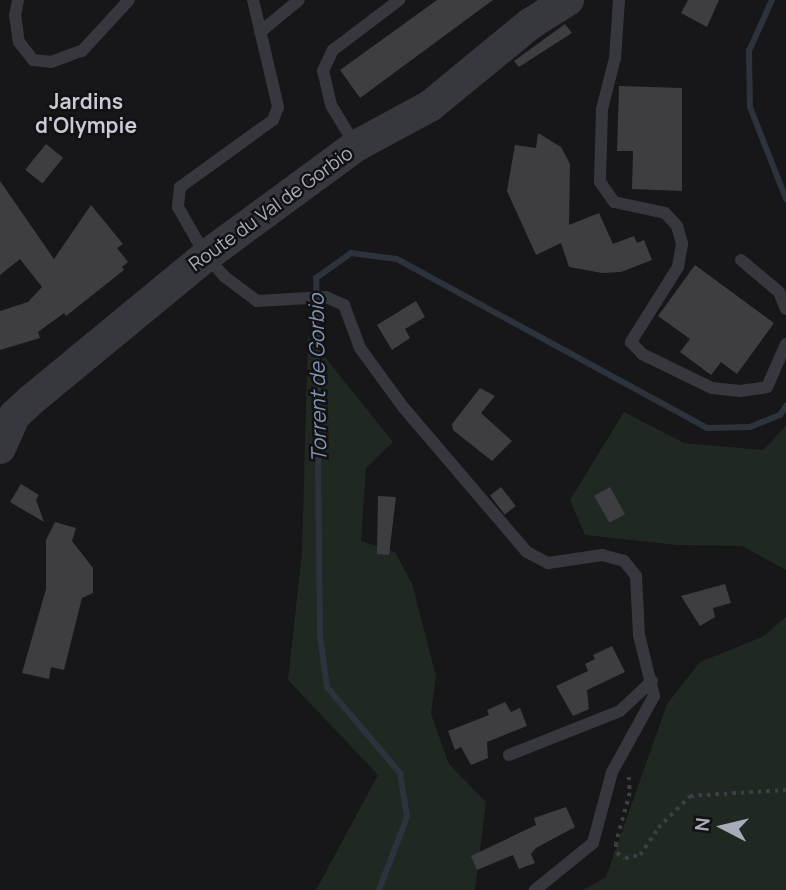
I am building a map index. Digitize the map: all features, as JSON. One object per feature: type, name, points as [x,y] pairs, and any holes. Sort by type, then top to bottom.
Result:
[{"type":"street","name":"Route du Val de Gorbio","points":[[0,448],[8,409],[206,256],[356,146],[430,106],[530,24],[568,0]]},
{"type":"lane","points":[[18,0],[15,15],[19,42],[33,60],[51,62],[82,51],[129,0]]},
{"type":"lane","points":[[254,0],[260,32],[279,94],[273,120],[180,187],[176,195],[178,207],[206,256],[225,277],[257,300],[326,297],[344,305],[360,348],[403,407],[527,552],[548,563],[602,555],[624,561],[636,576],[639,635],[654,696],[623,750],[593,843],[535,890]]},
{"type":"lane","points":[[260,32],[299,0]]},
{"type":"lane","points":[[356,146],[331,105],[323,71],[333,50],[399,0]]},
{"type":"lane","points":[[619,0],[615,58],[603,109],[600,182],[614,202],[665,213],[677,226],[682,244],[678,267],[631,342],[642,354],[712,388],[740,391],[767,387],[786,344]]},
{"type":"lane","points":[[741,260],[779,292],[786,309]]},
{"type":"lane","points":[[509,755],[620,711],[652,681]]},
{"type":"path","points":[[623,750],[630,793],[616,844],[617,853],[625,858],[640,855],[658,828],[690,796],[786,790]]},
{"type":"shaded area","points":[[308,336],[393,442],[366,468],[361,541],[395,552],[412,584],[436,676],[431,714],[449,764],[486,802],[475,890],[316,890],[378,775],[288,680],[302,552]]},
{"type":"shaded area","points":[[624,412],[684,443],[763,450],[786,426],[786,570],[742,546],[677,545],[585,535],[570,500]]},
{"type":"shaded area","points":[[786,617],[786,890],[583,890],[606,877],[667,704],[700,662],[762,637]]},
{"type":"building","points":[[437,0],[493,0],[360,98],[340,70]]},
{"type":"building","points":[[688,0],[719,0],[707,27],[681,13]]},
{"type":"building","points":[[565,24],[572,33],[519,67],[514,61]]},
{"type":"building","points":[[619,86],[682,88],[682,191],[632,189],[633,151],[617,151]]},
{"type":"building","points":[[538,133],[561,147],[570,164],[569,225],[599,213],[613,244],[634,236],[637,243],[644,240],[652,260],[621,272],[602,273],[569,267],[561,243],[536,255],[507,191],[515,145],[536,148]]},
{"type":"building","points":[[46,144],[63,158],[42,183],[25,170]]},
{"type":"building","points":[[0,181],[54,259],[91,205],[123,244],[117,248],[128,262],[122,267],[124,270],[66,316],[64,313],[38,332],[40,338],[0,350],[0,311],[28,302],[42,287],[20,259],[0,275]]},
{"type":"building","points":[[695,265],[774,323],[737,374],[721,362],[711,375],[680,352],[690,339],[658,316]]},
{"type":"building","points":[[416,301],[425,317],[405,329],[410,338],[392,350],[377,325]]},
{"type":"building","points":[[480,388],[495,396],[481,413],[512,441],[492,461],[453,430],[452,424]]},
{"type":"building","points":[[21,484],[39,495],[36,500],[44,522],[10,502]]},
{"type":"building","points":[[501,487],[516,506],[505,515],[490,496]]},
{"type":"building","points":[[610,487],[625,514],[609,523],[594,496]]},
{"type":"building","points":[[378,496],[396,497],[389,555],[377,554]]},
{"type":"building","points":[[55,522],[76,528],[72,541],[93,568],[93,593],[82,598],[64,670],[51,667],[49,679],[22,673],[46,589],[46,540]]},
{"type":"building","points":[[725,584],[731,603],[713,608],[715,617],[700,626],[681,596]]},
{"type":"building","points":[[612,646],[625,672],[587,690],[589,709],[573,716],[556,686],[588,671],[585,664],[595,659],[593,655]]},
{"type":"building","points":[[505,702],[511,712],[520,708],[527,726],[487,742],[488,758],[471,765],[461,747],[455,750],[448,731],[489,715],[487,710]]},
{"type":"building","points":[[566,807],[575,827],[536,848],[531,854],[535,863],[519,869],[513,855],[477,870],[471,856],[536,825],[534,818]]},
{"type":"waterway","name":"Torrent de Gorbio","points":[[772,0],[749,51],[750,107],[786,199]]},
{"type":"waterway","name":"Torrent de Gorbio","points":[[379,890],[407,817],[400,773],[327,687],[320,635],[316,278],[351,253],[397,259],[707,428],[750,427],[780,415],[786,406]]},
{"type":"district","name":"Jardins d'Olympie","points":[[86,113]]}]
